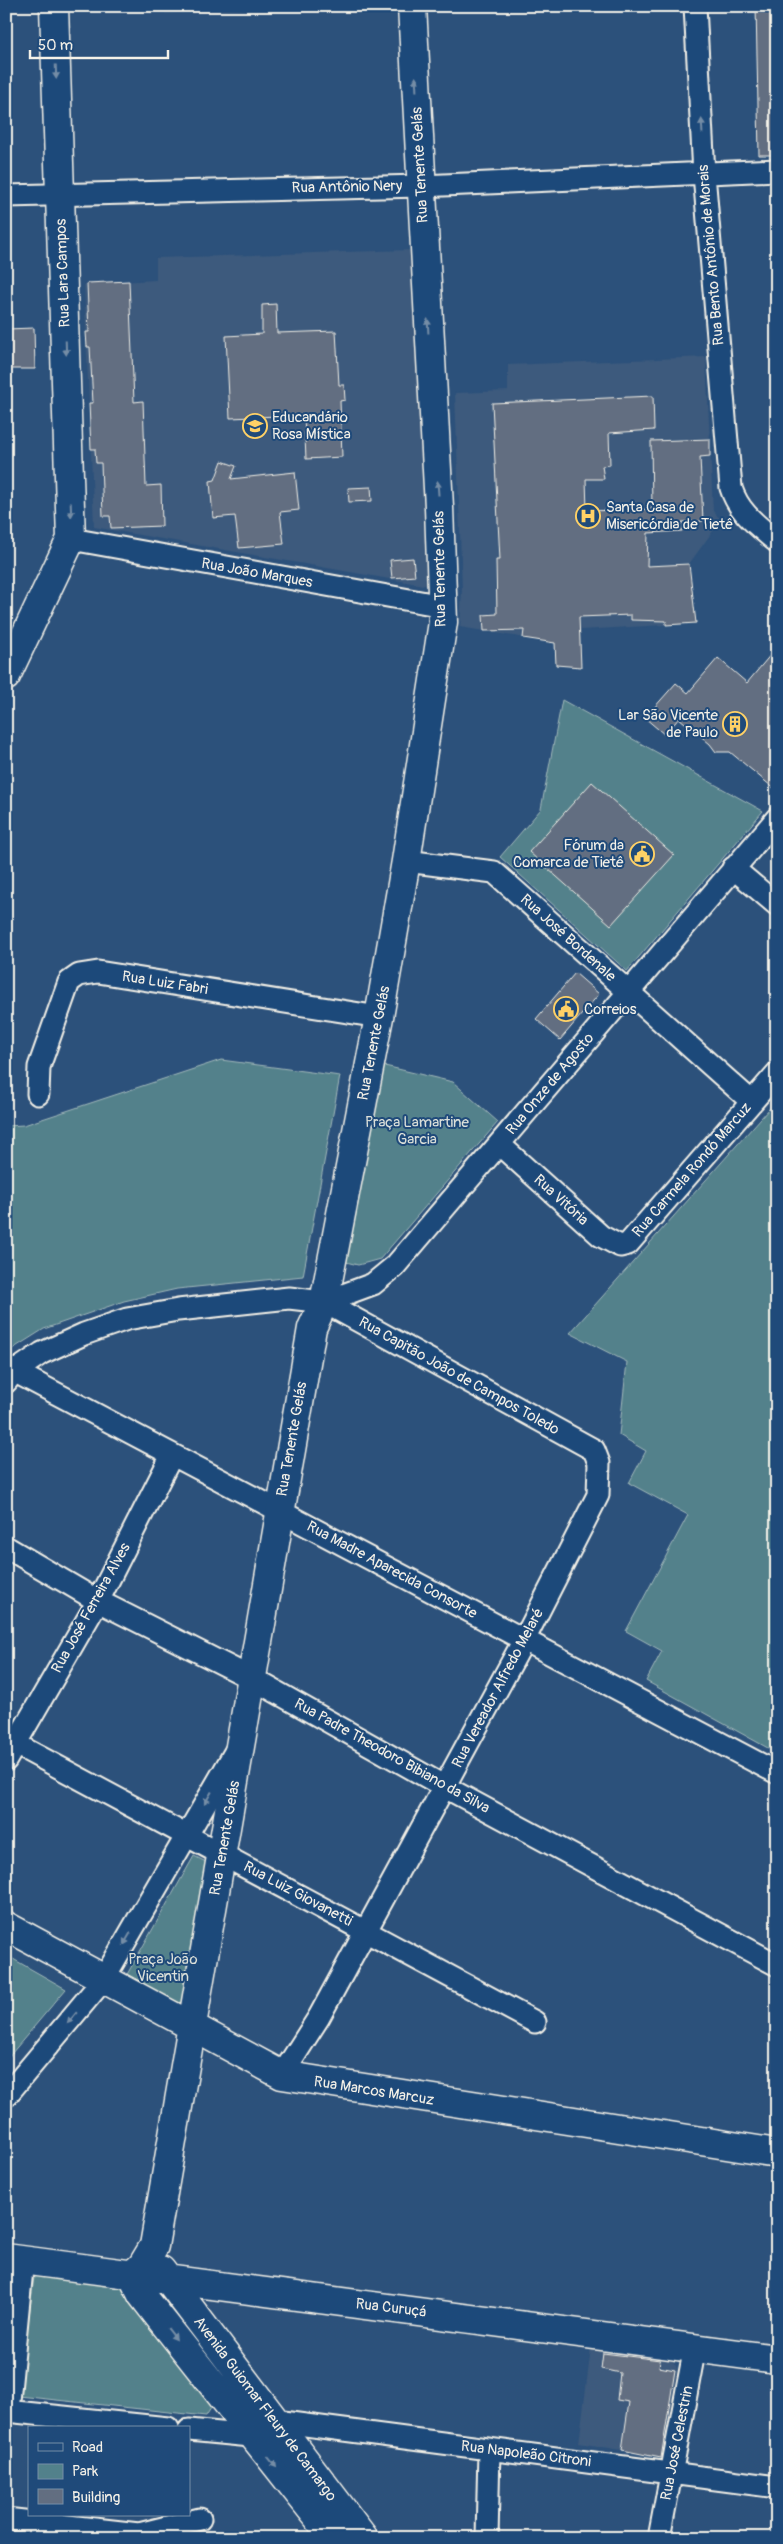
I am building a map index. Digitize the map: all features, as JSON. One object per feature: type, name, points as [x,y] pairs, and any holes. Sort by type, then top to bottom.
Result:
[{"type":"street","name":"Rua Lara Campos","points":[[54,6],[71,539]]},
{"type":"street","name":"Rua Tenente Gelás","points":[[137,2285],[142,2266],[154,2246],[253,1679],[279,1510],[312,1328],[324,1302],[379,1017],[406,861],[443,622],[412,6]]},
{"type":"street","name":"Rua Bento Antônio de Morais","points":[[696,6],[704,174],[731,488],[735,502],[745,515],[777,542]]},
{"type":"street","name":"Rua Antônio Nery","points":[[6,196],[421,186],[777,170]]},
{"type":"street","name":"Rua João Marques","points":[[71,539],[443,606]]},
{"type":"street","points":[[6,676],[71,539]]},
{"type":"street","name":"Rua Onze de Agosto","points":[[324,1302],[373,1284],[395,1266],[777,818]]},
{"type":"street","name":"Rua José Bordenale","points":[[406,861],[494,872],[752,1102]]},
{"type":"street","points":[[733,868],[777,904]]},
{"type":"street","name":"Rua Luiz Fabri","points":[[38,1094],[39,1067],[69,982],[79,975],[98,972],[379,1017]]},
{"type":"street","name":"Rua Carmela Rondó Marcuz","points":[[628,1244],[777,1074]]},
{"type":"street","name":"Rua Vitória","points":[[500,1144],[601,1236],[615,1244],[628,1244]]},
{"type":"street","points":[[9,1374],[42,1353],[84,1334],[127,1319],[178,1310],[289,1298],[324,1302]]},
{"type":"street","name":"Rua Capitão João de Campos Toledo","points":[[324,1302],[594,1450]]},
{"type":"street","name":"Rua Madre Aparecida Consorte","points":[[9,1374],[279,1510],[777,1772]]},
{"type":"street","name":"Rua Vereador Alfredo Melaré","points":[[282,2075],[319,2018],[367,1931],[524,1640],[598,1495],[599,1463],[594,1450]]},
{"type":"street","name":"Rua José Ferreira Alves","points":[[9,1748],[98,1601],[172,1455]]},
{"type":"street","name":"Rua Padre Theodoro Bibiano da Silva","points":[[6,1547],[98,1601],[253,1679],[445,1787],[777,1965]]},
{"type":"street","points":[[6,2096],[103,1980],[241,1741]]},
{"type":"street","name":"Rua Luiz Giovanetti","points":[[9,1748],[223,1854],[535,2022]]},
{"type":"street","name":"Rua Marcos Marcuz","points":[[6,1926],[282,2075],[777,2153]]},
{"type":"street","name":"Rua Tenente Gelás","points":[[154,2246],[158,2262],[168,2280]]},
{"type":"street","points":[[15,2258],[7,2411],[149,2426]]},
{"type":"street","name":"Rua Curuçá","points":[[15,2258],[137,2285],[168,2280],[777,2359]]},
{"type":"street","name":"Avenida Guiomar Fleury de Camargo","points":[[168,2280],[364,2538]]},
{"type":"street","points":[[137,2285],[251,2436],[334,2538]]},
{"type":"street","name":"Rua José Celestrin","points":[[659,2538],[695,2347]]},
{"type":"street","name":"Rua Napoleão Citroni","points":[[274,2421],[777,2487]]},
{"type":"street","points":[[190,2430],[251,2436]]},
{"type":"street","points":[[487,2538],[489,2450]]},
{"type":"street","points":[[6,2519],[139,2536],[200,2519]]},
{"type":"shaded area","points":[[165,6],[294,6],[165,14]]},
{"type":"shaded area","name":"Educandário Rosa Mística","points":[[410,250],[429,586],[94,527],[84,284],[156,280],[156,258]]},
{"type":"shaded area","name":"Santa Casa de Misericórdia de Tietê","points":[[706,357],[713,511],[721,520],[689,564],[696,623],[581,630],[581,667],[556,665],[555,643],[460,627],[462,589],[455,393],[508,391],[508,365]]},
{"type":"shaded area","points":[[591,2348],[672,2359],[675,2363],[678,2372],[664,2457],[579,2443]]},
{"type":"green space","points":[[562,700],[763,811],[627,971],[500,857],[541,809]]},
{"type":"green space","points":[[221,1060],[340,1076],[303,1276],[177,1289],[124,1301],[44,1329],[6,1353],[6,1126],[24,1125]]},
{"type":"green space","name":"Praça Lamartine Garcia","points":[[372,1063],[453,1082],[498,1122],[380,1259],[358,1265],[338,1260]]},
{"type":"green space","points":[[777,1100],[777,1753],[646,1681],[662,1651],[626,1631],[688,1515],[629,1483],[646,1451],[619,1435],[627,1362],[570,1333]]},
{"type":"green space","name":"Praça João Vicentin","points":[[194,1856],[208,1863],[183,2010],[125,1978]]},
{"type":"green space","points":[[6,1955],[66,1989],[6,2060]]},
{"type":"green space","points":[[35,2269],[119,2283],[211,2401],[211,2408],[206,2416],[19,2396]]},
{"type":"building","points":[[756,6],[777,6],[777,155],[759,155]]},
{"type":"building","points":[[129,281],[134,402],[143,401],[146,486],[161,485],[162,526],[111,528],[110,516],[103,516],[101,463],[96,463],[95,449],[91,449],[89,403],[93,403],[90,347],[87,347],[86,332],[89,332],[87,283]]},
{"type":"building","points":[[276,304],[277,333],[336,331],[339,385],[344,385],[345,400],[340,401],[342,457],[306,459],[304,415],[230,418],[226,336],[262,334],[262,305]]},
{"type":"building","points":[[34,328],[35,369],[6,369],[6,329]]},
{"type":"building","points":[[653,396],[654,430],[609,433],[610,465],[602,466],[604,479],[586,479],[587,511],[652,509],[651,441],[710,439],[710,456],[700,457],[703,521],[682,522],[682,531],[648,533],[647,566],[689,564],[696,623],[666,625],[666,621],[631,620],[631,615],[579,617],[581,667],[556,665],[555,643],[523,638],[524,630],[484,631],[483,615],[497,614],[496,560],[500,560],[492,403]]},
{"type":"building","points":[[222,461],[236,466],[231,479],[295,472],[299,510],[280,512],[284,544],[239,548],[235,516],[213,518],[210,481],[215,480]]},
{"type":"building","points":[[371,487],[372,501],[349,502],[348,488]]},
{"type":"building","points":[[413,558],[415,576],[392,578],[390,560]]},
{"type":"building","name":"Lar São Vicente de Paulo","points":[[777,647],[777,791],[730,752],[716,752],[710,744],[679,718],[665,735],[645,718],[676,683],[688,693],[718,658],[747,683]]},
{"type":"building","name":"Fórum da Comarca de Tietê","points":[[592,782],[674,855],[611,925],[529,852]]},
{"type":"building","name":"Correios","points":[[575,973],[599,994],[560,1040],[536,1019]]},
{"type":"building","points":[[603,2353],[660,2360],[659,2367],[675,2370],[661,2458],[622,2450],[629,2402],[617,2400],[620,2373],[601,2369]]},
{"type":"place","name":"Educandário Rosa Mística","points":[[255,426]]},
{"type":"place","name":"Santa Casa de Misericórdia de Tietê","points":[[588,516]]},
{"type":"place","name":"Lar São Vicente de Paulo","points":[[735,724]]},
{"type":"place","name":"Fórum da Comarca de Tietê","points":[[642,854]]},
{"type":"place","name":"Correios","points":[[566,1009]]}]
